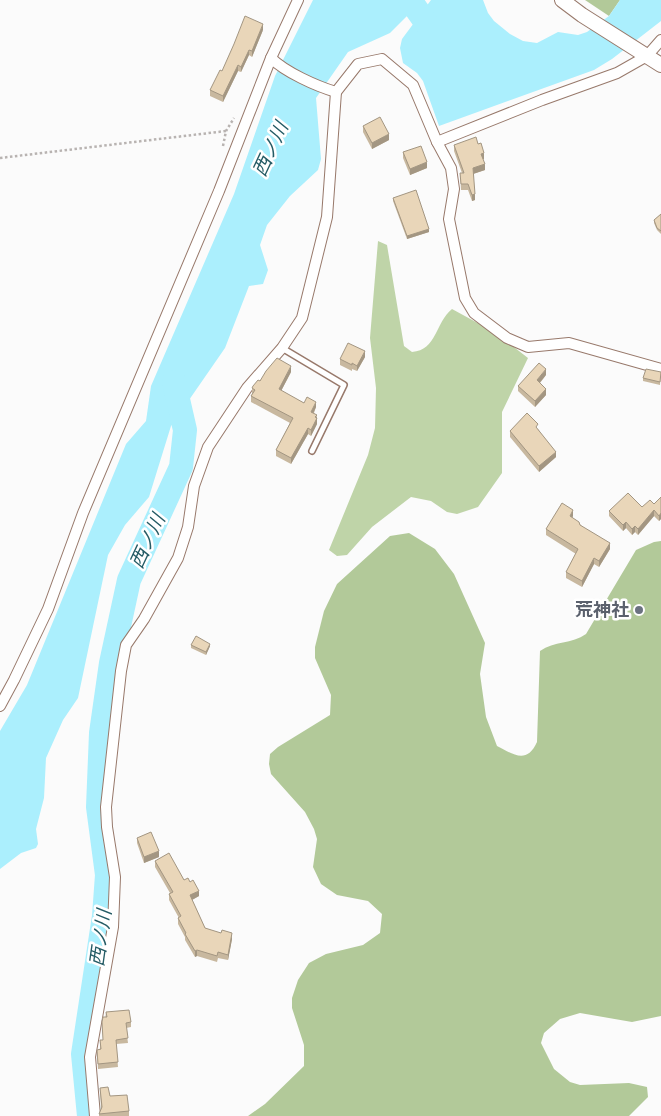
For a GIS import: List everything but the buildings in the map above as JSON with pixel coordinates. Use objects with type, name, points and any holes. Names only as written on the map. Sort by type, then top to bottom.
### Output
[{"type":"main road","points":[[562,0],[582,15],[661,65]]},
{"type":"street","points":[[0,706],[48,609],[83,513],[298,0]]},
{"type":"street","points":[[436,142],[617,73],[661,40]]},
{"type":"street","points":[[96,1116],[90,1057],[114,927],[115,877],[107,827],[106,807],[121,671],[126,645],[144,618],[178,558],[188,527],[194,486],[208,447],[247,388],[282,348],[302,318],[327,217],[336,92],[358,64],[382,59],[413,85],[436,142],[451,168],[454,189],[449,219],[465,298],[474,313],[506,338],[528,347],[569,342],[661,369]]},
{"type":"street","points":[[274,61],[324,88],[336,92]]},
{"type":"lane","points":[[282,348],[344,385],[312,451]]},
{"type":"path","points":[[0,158],[226,131]]},
{"type":"green space","points":[[585,0],[620,0],[609,16]]},
{"type":"green space","points":[[378,241],[387,245],[404,346],[412,352],[426,346],[452,309],[496,333],[528,358],[502,412],[502,473],[478,507],[457,514],[447,512],[431,501],[411,497],[372,527],[347,555],[337,556],[329,550],[368,455],[375,428],[376,388],[370,338]]},
{"type":"green space","points":[[409,533],[435,549],[454,574],[485,643],[480,674],[486,717],[497,746],[520,756],[529,753],[537,742],[540,651],[586,634],[636,550],[661,541],[661,1016],[632,1022],[580,1013],[560,1019],[544,1033],[541,1043],[554,1069],[570,1082],[580,1085],[629,1083],[647,1087],[648,1097],[629,1116],[248,1116],[265,1104],[304,1066],[304,1045],[292,1008],[292,998],[298,980],[309,963],[326,954],[363,945],[380,933],[382,914],[368,901],[337,895],[321,884],[313,867],[317,839],[314,829],[305,812],[271,774],[269,764],[270,754],[278,747],[330,715],[331,695],[315,658],[315,647],[324,611],[337,584],[390,536]]},
{"type":"water","points":[[313,0],[419,0],[409,14],[390,33],[348,52],[316,98],[321,159],[318,170],[290,196],[267,225],[260,245],[268,270],[263,284],[249,286],[225,348],[171,426],[149,497],[125,525],[108,555],[78,698],[63,720],[46,758],[44,798],[36,829],[38,844],[36,848],[21,853],[0,869],[0,731],[27,685],[126,444],[146,421],[151,386],[234,194],[275,76]]},
{"type":"water","points":[[431,0],[483,0],[488,13],[494,21],[510,34],[523,41],[537,43],[558,32],[578,35],[587,32],[609,16],[620,0],[661,0],[661,21],[612,59],[594,70],[439,126],[423,81],[417,73],[403,63],[400,48],[402,39]]},
{"type":"waterway","name":"西ノ川","points":[[410,0],[439,41]]},
{"type":"waterway","name":"西ノ川","points":[[89,1116],[83,1054],[104,916],[107,875],[98,807],[101,733],[111,663],[129,580],[181,467],[185,430],[174,382]]},
{"type":"place","name":"荒神社","points":[[639,610]]}]
